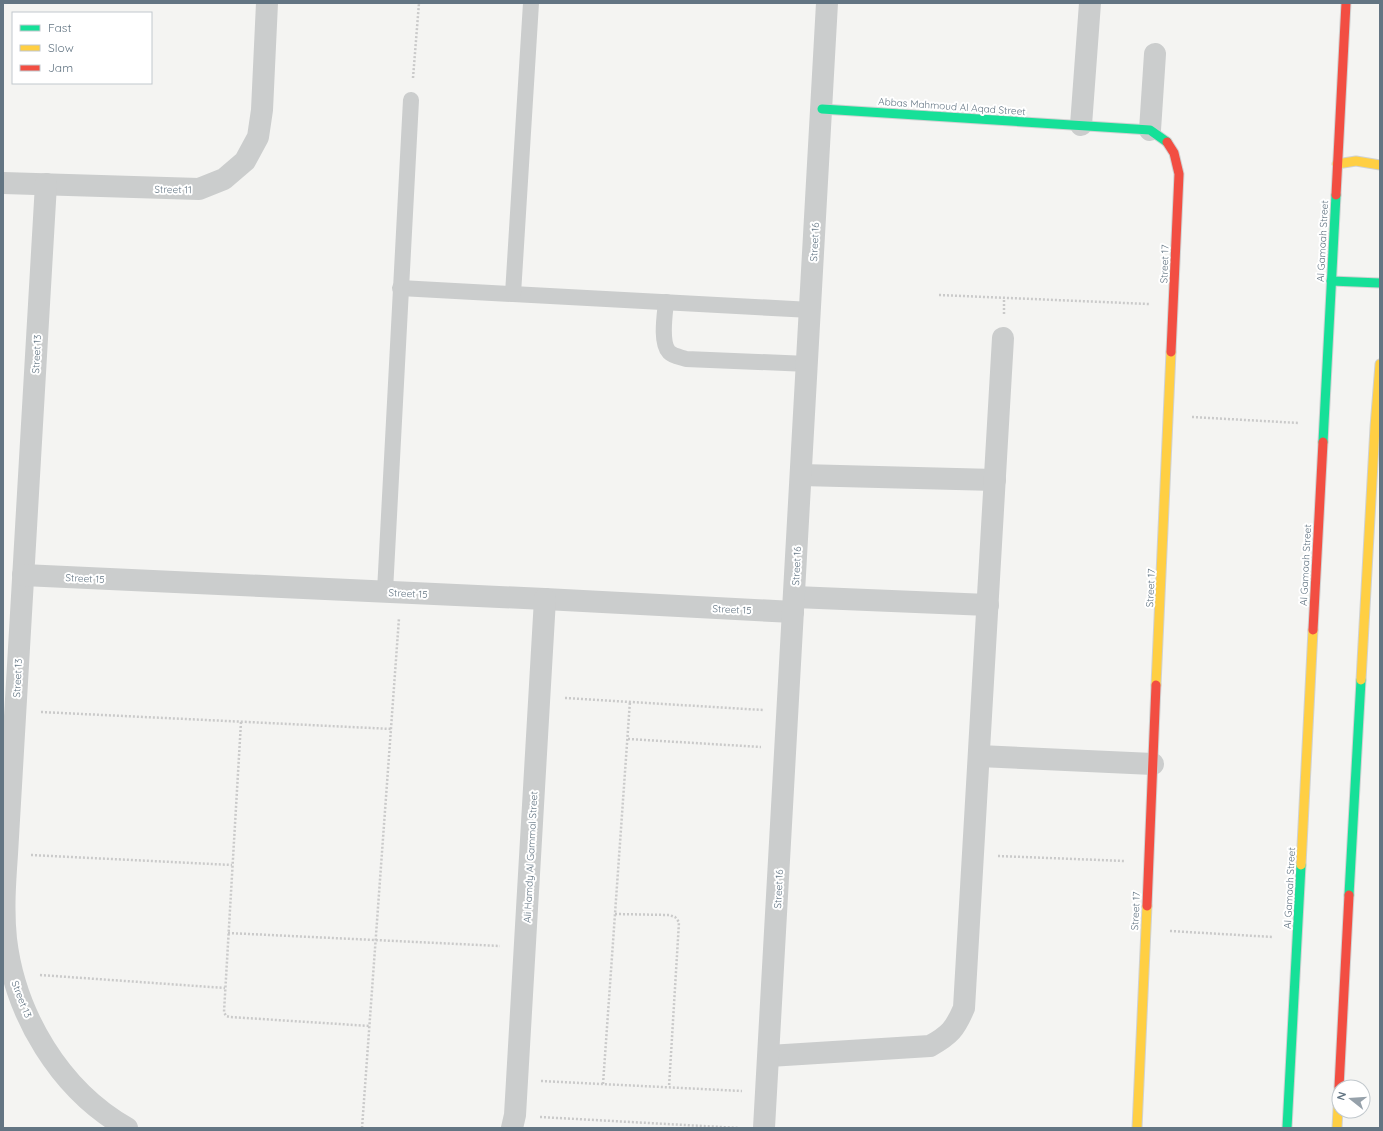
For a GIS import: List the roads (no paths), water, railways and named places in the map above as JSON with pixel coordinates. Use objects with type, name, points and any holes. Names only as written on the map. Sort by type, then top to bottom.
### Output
[{"type":"main road","name":"Al Gamaah Street","points":[[1287,1128],[1346,3]]},
{"type":"main road","name":"Abbas Mahmoud Al Aqad Street","points":[[822,109],[1081,125]]},
{"type":"main road","name":"Street 17","points":[[1081,125],[1150,130],[1163,136],[1172,147],[1178,160],[1179,174],[1137,1128]]},
{"type":"main road","points":[[1337,164],[1356,161],[1380,165]]},
{"type":"main road","points":[[1331,281],[1380,283]]},
{"type":"main road","points":[[1339,1079],[1378,424],[1380,364]]},
{"type":"street","name":"Street 11","points":[[3,183],[198,189],[224,180],[245,161],[258,137],[262,110],[267,3]]},
{"type":"street","name":"Street 16","points":[[764,1128],[808,364],[827,3]]},
{"type":"street","points":[[1081,125],[1090,3]]},
{"type":"street","points":[[1150,130],[1155,54]]},
{"type":"street","name":"Street 13","points":[[46,184],[4,905],[6,940],[12,973],[24,1008],[40,1041],[61,1072],[87,1099],[116,1122],[127,1128]]},
{"type":"street","points":[[769,1056],[930,1046],[945,1038],[957,1025],[964,1008],[1003,338]]},
{"type":"street","points":[[801,475],[995,480]]},
{"type":"street","name":"Street 15","points":[[23,575],[545,599],[794,605],[988,605]]},
{"type":"street","name":"Ali Hamdy Al Gammal Street","points":[[513,1122],[517,1079],[545,599]]},
{"type":"street","points":[[979,756],[1153,764]]},
{"type":"lane","points":[[513,294],[532,3]]},
{"type":"lane","points":[[392,592],[400,288],[411,100]]},
{"type":"lane","points":[[400,288],[811,310]]},
{"type":"lane","points":[[666,302],[664,342],[668,352],[676,356],[686,359],[808,364]]}]
